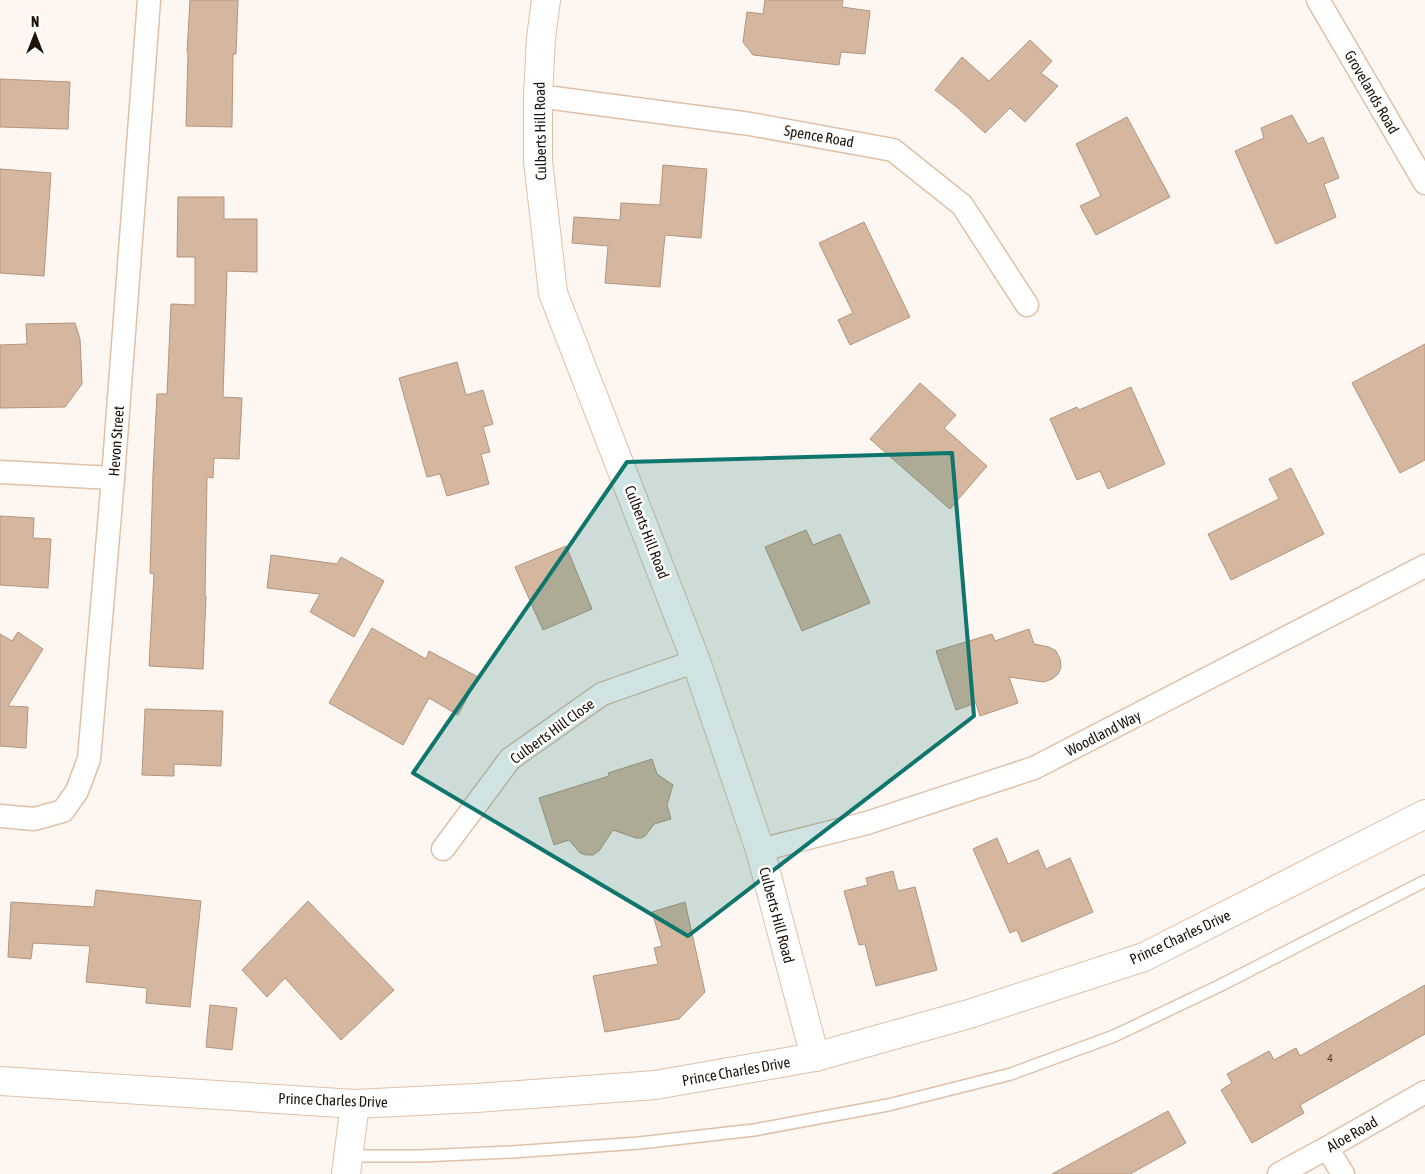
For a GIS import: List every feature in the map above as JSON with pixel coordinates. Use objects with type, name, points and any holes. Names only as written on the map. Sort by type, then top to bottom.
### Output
[{"type":"main road","name":"Culberts Hill Road","points":[[546,0],[541,38],[538,96],[538,161],[553,292],[696,660],[760,850],[815,1057]]},
{"type":"main road","name":"Prince Charles Drive","points":[[0,1081],[355,1104],[476,1098],[655,1085],[815,1057],[970,1014],[1144,957],[1425,814]]},
{"type":"main road","points":[[347,1165],[355,1104]]},
{"type":"street","name":"Hevon Street","points":[[0,816],[34,819],[63,811],[77,791],[89,759],[113,478],[149,0]]},
{"type":"street","name":"Grovelands Road","points":[[1318,0],[1425,184]]},
{"type":"street","name":"Spence Road","points":[[538,96],[750,124],[893,150],[962,204],[1027,305]]},
{"type":"street","points":[[0,472],[113,478]]},
{"type":"street","name":"Woodland Way","points":[[760,850],[867,823],[1034,768],[1425,566]]},
{"type":"street","name":"Culberts Hill Close","points":[[443,849],[510,759],[602,694],[696,660]]},
{"type":"street","name":"Aloe Road","points":[[1278,1174],[1328,1148],[1425,1092]]},
{"type":"street","points":[[1328,1148],[1343,1174]]},
{"type":"lane","points":[[347,1165],[421,1156],[639,1142],[754,1130],[888,1104],[1011,1074],[1114,1036],[1219,986],[1425,881]]},
{"type":"highlighted area","points":[[952,453],[974,716],[688,936],[413,773],[627,462]]},
{"type":"building","points":[[190,0],[238,0],[236,54],[233,54],[232,127],[186,126]]},
{"type":"building","points":[[765,0],[843,0],[842,7],[870,11],[865,54],[841,52],[839,65],[753,55],[743,42],[747,12],[763,14]]},
{"type":"building","points":[[1030,40],[1052,61],[1041,73],[1058,86],[1025,122],[1010,108],[985,133],[935,90],[962,57],[989,81]]},
{"type":"building","points":[[0,79],[70,82],[68,129],[0,127]]},
{"type":"building","points":[[1292,115],[1308,144],[1323,137],[1339,178],[1324,184],[1336,217],[1276,244],[1235,151],[1264,138],[1261,128]]},
{"type":"building","points":[[1127,117],[1170,197],[1096,235],[1080,206],[1101,196],[1076,144]]},
{"type":"building","points":[[663,165],[707,169],[701,238],[665,235],[660,287],[605,283],[608,246],[572,243],[574,217],[620,220],[621,203],[660,205]]},
{"type":"building","points":[[0,169],[51,173],[44,276],[0,273]]},
{"type":"building","points":[[178,197],[224,197],[224,219],[257,219],[257,272],[227,271],[223,397],[242,398],[239,459],[214,458],[213,478],[207,477],[203,669],[149,666],[154,574],[150,573],[157,394],[167,394],[171,304],[195,305],[195,257],[177,257]]},
{"type":"building","points":[[864,222],[910,317],[850,345],[838,320],[853,313],[819,243]]},
{"type":"building","points":[[75,323],[80,339],[82,384],[65,407],[0,408],[0,345],[27,344],[26,324]]},
{"type":"building","points":[[1425,344],[1425,460],[1400,473],[1352,383]]},
{"type":"building","points":[[457,362],[466,395],[483,390],[493,424],[483,427],[490,452],[481,454],[489,484],[447,496],[440,474],[427,477],[399,378]]},
{"type":"building","points":[[920,383],[956,415],[944,428],[987,466],[950,509],[870,439]]},
{"type":"building","points":[[1131,387],[1165,464],[1108,489],[1100,471],[1077,480],[1050,419],[1077,407],[1079,410]]},
{"type":"building","points":[[1291,468],[1324,534],[1231,580],[1208,534],[1279,499],[1269,479]]},
{"type":"building","points":[[0,516],[34,518],[33,538],[51,539],[48,588],[0,585]]},
{"type":"building","points":[[806,530],[813,545],[840,534],[870,603],[802,631],[765,547]]},
{"type":"building","points":[[566,546],[592,609],[543,630],[515,567]]},
{"type":"building","points":[[271,555],[337,564],[341,557],[384,581],[354,637],[310,612],[320,594],[267,588]]},
{"type":"building","points":[[372,628],[426,659],[429,651],[478,677],[458,715],[429,698],[403,745],[329,703]]},
{"type":"building","points":[[1029,629],[1034,644],[1049,647],[1056,651],[1061,667],[1058,674],[1044,682],[1009,677],[1018,703],[980,716],[976,703],[956,710],[936,651],[992,634],[995,641]]},
{"type":"building","points":[[18,632],[43,649],[8,706],[28,707],[26,748],[0,746],[0,634],[12,641]]},
{"type":"building","points":[[145,709],[223,711],[221,766],[174,764],[174,776],[142,775]]},
{"type":"building","points":[[652,759],[657,774],[673,785],[667,805],[671,819],[654,824],[642,838],[636,838],[613,830],[599,851],[593,855],[580,853],[569,840],[554,845],[539,798],[609,776],[608,773]]},
{"type":"building","points":[[997,838],[1008,864],[1038,850],[1046,869],[1070,858],[1093,912],[1022,942],[1017,930],[1010,933],[973,849]]},
{"type":"building","points":[[893,871],[898,891],[915,887],[937,970],[876,986],[865,944],[859,945],[844,891],[868,885],[866,878]]},
{"type":"building","points":[[96,890],[201,901],[190,1007],[146,1003],[147,988],[86,982],[90,946],[33,943],[31,959],[8,957],[11,902],[94,907]]},
{"type":"building","points":[[308,901],[394,990],[341,1040],[285,978],[267,997],[242,970]]},
{"type":"building","points":[[685,902],[705,992],[679,1019],[605,1032],[593,976],[658,964],[654,948],[662,946],[652,912]]},
{"type":"building","points":[[1425,985],[1425,1034],[1300,1105],[1304,1113],[1252,1143],[1221,1090],[1232,1083],[1227,1074],[1269,1051],[1274,1060],[1296,1048],[1300,1056]]},
{"type":"building","points":[[210,1005],[237,1008],[232,1050],[206,1047]]},
{"type":"building","points":[[1168,1111],[1186,1143],[1130,1174],[1052,1174]]}]
